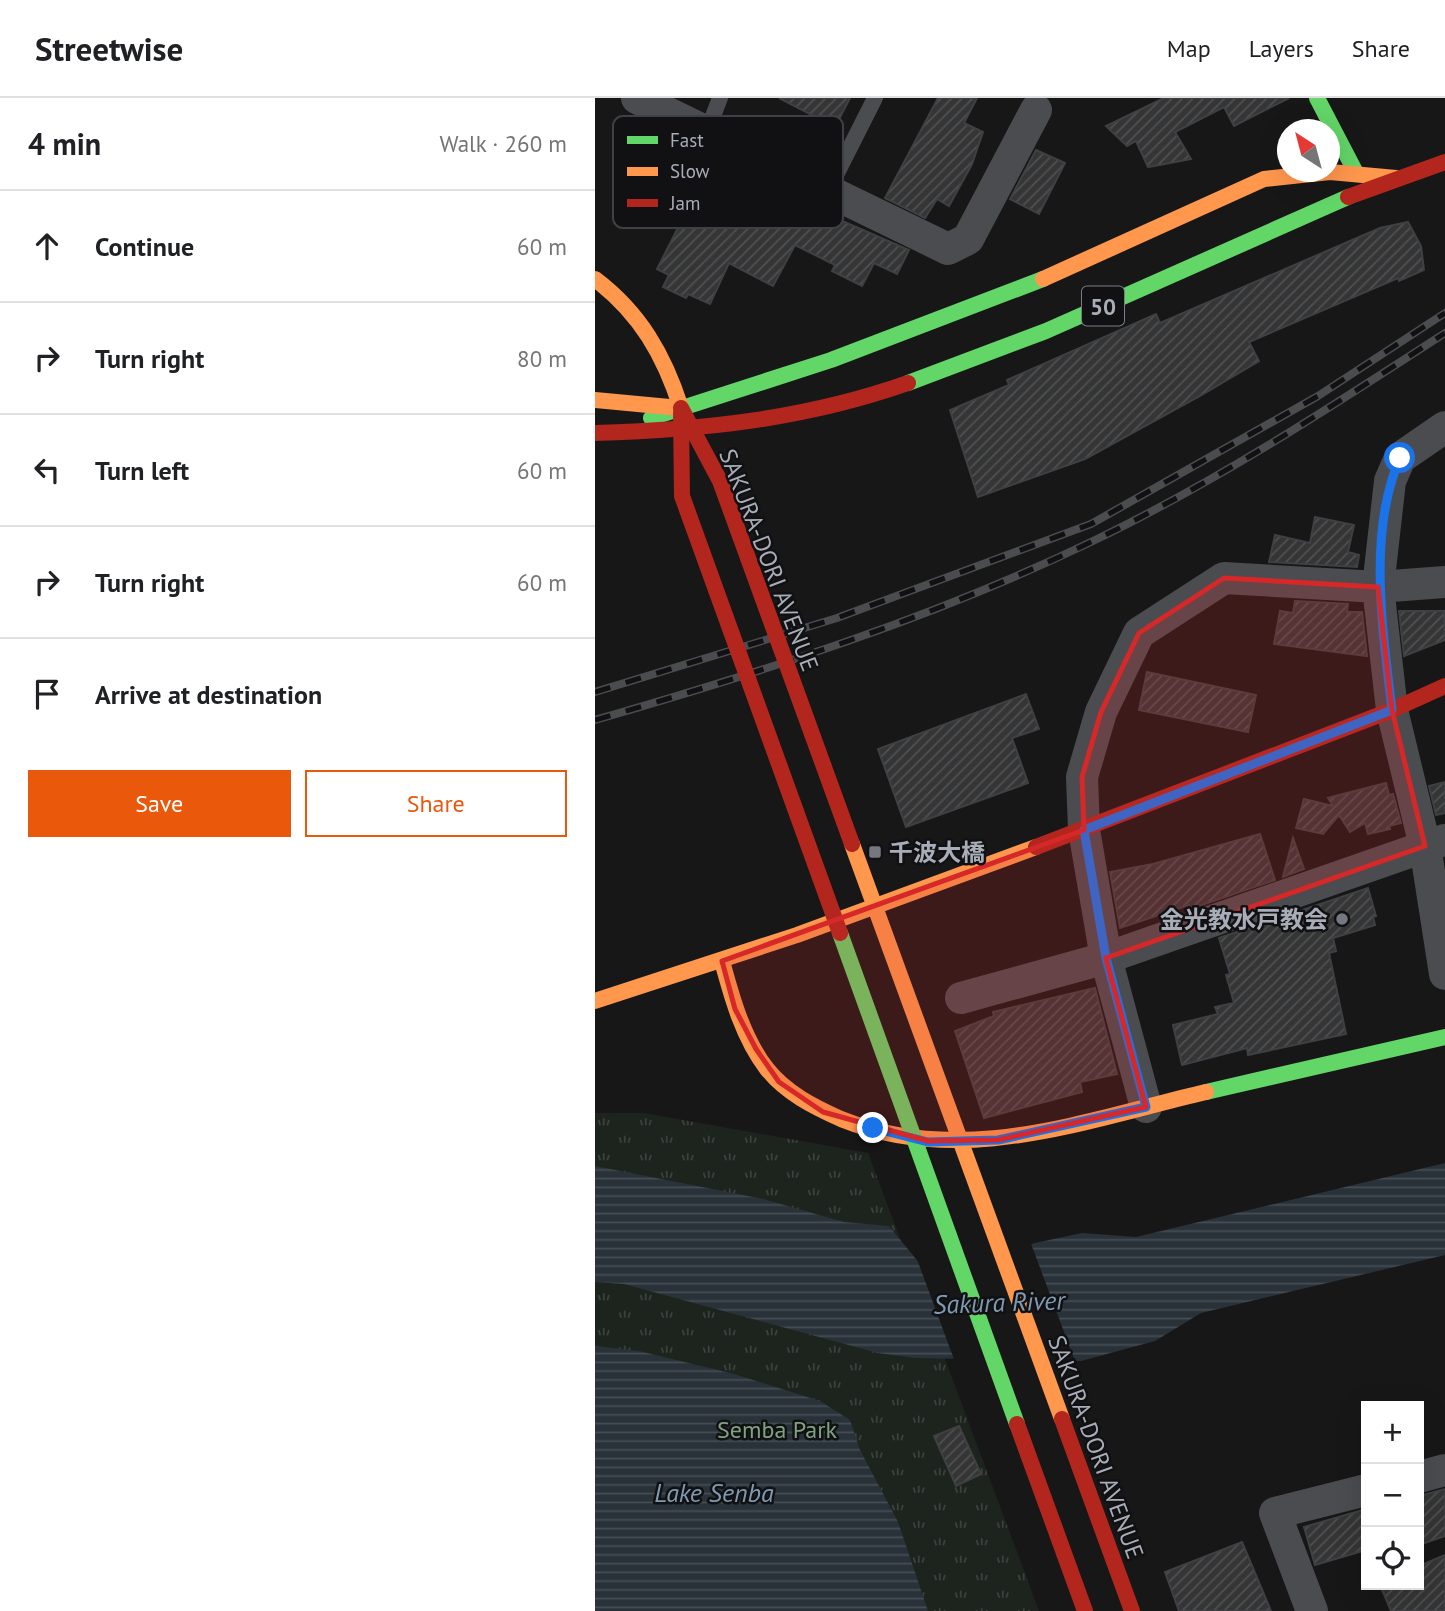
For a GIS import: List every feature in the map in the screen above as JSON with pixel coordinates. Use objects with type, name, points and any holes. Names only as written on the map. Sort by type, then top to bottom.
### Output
[{"type":"street","points":[[637,98],[674,116]]},
{"type":"street","points":[[1317,98],[1355,171]]},
{"type":"street","points":[[843,198],[948,249],[968,239],[1036,110]]},
{"type":"street","name":"50","points":[[595,433],[708,429],[765,420],[802,413],[939,373],[1397,178],[1445,162]]},
{"type":"street","points":[[595,433],[831,360],[1008,295],[1264,179],[1282,175],[1355,171],[1397,178]]},
{"type":"street","points":[[595,279],[620,299],[643,324],[662,354],[681,408]]},
{"type":"street","points":[[595,400],[681,408]]},
{"type":"street","name":"SAKURA-DORI AVENUE","points":[[681,408],[682,496],[685,505],[1085,1611]]},
{"type":"street","name":"SAKURA-DORI AVENUE","points":[[681,408],[720,481],[1132,1611]]},
{"type":"street","points":[[1445,426],[1400,458],[1390,481],[1378,587],[1392,710],[1435,843],[1445,974]]},
{"type":"street","points":[[1146,1107],[1106,958],[1084,830],[1082,777],[1101,712],[1139,633],[1224,578],[1378,587],[1445,582]]},
{"type":"street","points":[[595,1001],[722,961],[1084,830],[1392,710],[1445,686]]},
{"type":"street","points":[[961,998],[1106,958],[1435,843]]},
{"type":"street","points":[[722,961],[735,1009],[756,1049],[779,1082],[823,1112],[928,1142],[998,1140],[1445,1037]]},
{"type":"street","points":[[1424,1476],[1445,1470]]},
{"type":"street","points":[[1312,1611],[1275,1513],[1361,1491]]},
{"type":"lane","points":[[713,116],[720,98]]},
{"type":"lane","points":[[843,161],[875,98]]},
{"type":"highlighted area","points":[[1224,578],[1378,587],[1392,710],[1425,846],[1106,958],[1146,1107],[998,1140],[928,1141],[823,1112],[779,1082],[756,1049],[735,1009],[722,961],[1084,830],[1082,777],[1101,712],[1139,633]]},
{"type":"green space","name":"Semba Park","points":[[595,1113],[644,1113],[868,1153],[1039,1611],[595,1611]]},
{"type":"water","name":"Sakura River","points":[[1445,1163],[1445,1255],[1201,1313],[1155,1341],[1081,1361],[915,1358],[878,1353],[624,1284],[595,1282],[595,1166],[763,1199],[844,1222],[889,1226],[929,1275],[1035,1243],[1082,1233],[1136,1237]]},
{"type":"water","name":"Lake Senba","points":[[595,1346],[639,1351],[734,1374],[820,1401],[850,1420],[860,1450],[898,1522],[928,1611],[595,1611]]},
{"type":"pier","points":[[1030,1241],[1076,1364],[955,1362],[914,1251],[930,1271]]},
{"type":"building","points":[[779,98],[850,98],[841,116],[814,116]]},
{"type":"building","points":[[938,98],[977,98],[964,123],[983,132],[972,164],[949,206],[937,199],[925,218],[885,198]]},
{"type":"building","points":[[1164,98],[1289,98],[1234,126],[1224,107],[1175,132],[1191,159],[1148,167],[1136,141],[1127,146],[1106,126]]},
{"type":"building","points":[[1036,150],[1065,163],[1039,214],[1010,199]]},
{"type":"building","points":[[843,221],[909,250],[897,274],[874,263],[862,286],[832,271],[835,265],[795,245],[773,286],[729,263],[710,304],[688,294],[686,298],[663,287],[669,275],[657,269],[678,228],[843,228]]},
{"type":"building","points":[[1408,222],[1421,246],[1424,270],[1399,281],[1398,278],[1249,342],[1259,361],[1200,396],[1085,459],[978,497],[950,410],[1009,385],[1007,380],[1156,314],[1160,323],[1380,228]]},
{"type":"building","points":[[1315,517],[1354,525],[1348,552],[1359,555],[1357,567],[1269,562],[1275,535],[1310,543]]},
{"type":"building","points":[[1295,601],[1348,604],[1347,612],[1362,612],[1367,656],[1274,644],[1280,611],[1293,613]]},
{"type":"building","points":[[1399,611],[1444,611],[1445,640],[1404,656]]},
{"type":"building","points":[[1147,672],[1256,695],[1248,732],[1139,710]]},
{"type":"building","points":[[1026,694],[1039,729],[1012,738],[1028,783],[906,827],[878,749]]},
{"type":"building","points":[[1445,782],[1445,813],[1436,815],[1429,786]]},
{"type":"building","points":[[1386,783],[1389,795],[1393,794],[1401,823],[1389,826],[1390,829],[1368,834],[1365,823],[1350,832],[1339,815],[1323,834],[1296,828],[1304,799],[1333,806],[1328,798]]},
{"type":"building","points":[[1260,834],[1275,880],[1190,909],[1189,905],[1120,928],[1110,872],[1153,864]]},
{"type":"building","points":[[1293,838],[1304,869],[1283,877]]},
{"type":"building","points":[[1368,888],[1376,916],[1373,917],[1375,925],[1333,938],[1336,951],[1329,953],[1346,1034],[1248,1055],[1247,1048],[1182,1065],[1173,1025],[1218,1014],[1215,1007],[1234,1003],[1226,975],[1230,974],[1219,938]]},
{"type":"building","points":[[1095,988],[1117,1074],[1080,1082],[1082,1092],[984,1118],[955,1031],[994,1016],[993,1012]]},
{"type":"building","points":[[959,1426],[981,1474],[956,1486],[934,1436]]},
{"type":"building","points":[[1445,1489],[1445,1536],[1424,1543],[1424,1527],[1424,1495]]},
{"type":"building","points":[[1361,1510],[1361,1551],[1315,1565],[1304,1527]]},
{"type":"building","points":[[1242,1542],[1271,1611],[1179,1611],[1165,1572]]},
{"type":"building","points":[[1445,1555],[1445,1611],[1391,1611],[1382,1590],[1424,1590],[1424,1564]]},
{"type":"railway","points":[[595,692],[837,618],[1091,524],[1318,396],[1445,313]]},
{"type":"railway","points":[[595,720],[848,641],[972,595],[1033,569],[1139,518],[1228,469],[1445,333]]},
{"type":"traffic: fast","points":[[1317,98],[1355,171]]},
{"type":"traffic: fast","points":[[908,383],[1046,331],[1348,197]]},
{"type":"traffic: fast","points":[[651,418],[831,360],[1043,279]]},
{"type":"traffic: fast","points":[[840,933],[1017,1424]]},
{"type":"traffic: fast","points":[[1206,1092],[1445,1037]]},
{"type":"traffic: slow","points":[[1043,279],[1264,179],[1330,172],[1396,178]]},
{"type":"traffic: slow","points":[[595,279],[625,306],[649,336],[667,370],[681,408]]},
{"type":"traffic: slow","points":[[595,400],[680,408]]},
{"type":"traffic: slow","points":[[852,844],[1062,1419]]},
{"type":"traffic: slow","points":[[595,1001],[797,935],[1036,847]]},
{"type":"traffic: slow","points":[[722,961],[745,1031],[759,1057],[775,1078],[821,1110],[887,1133],[933,1139],[978,1139],[1024,1134],[1070,1126],[1206,1092]]},
{"type":"traffic: jam","points":[[1348,197],[1445,162]]},
{"type":"traffic: jam","points":[[595,433],[675,429],[792,414],[831,406],[908,383]]},
{"type":"traffic: jam","points":[[681,408],[720,481],[852,844]]},
{"type":"traffic: jam","points":[[681,413],[682,496],[840,933]]},
{"type":"traffic: jam","points":[[1036,847],[1392,710],[1445,686]]},
{"type":"traffic: jam","points":[[1062,1419],[1132,1611]]},
{"type":"traffic: jam","points":[[1017,1424],[1085,1611]]},
{"type":"place","name":"千波大橋","points":[[875,852]]},
{"type":"place","name":"金光教水戸教会","points":[[1342,919]]},
{"type":"route","points":[[873,1128],[928,1142],[998,1140],[1146,1107],[1106,958],[1084,830],[1392,710],[1378,587],[1390,481],[1400,458]]}]
